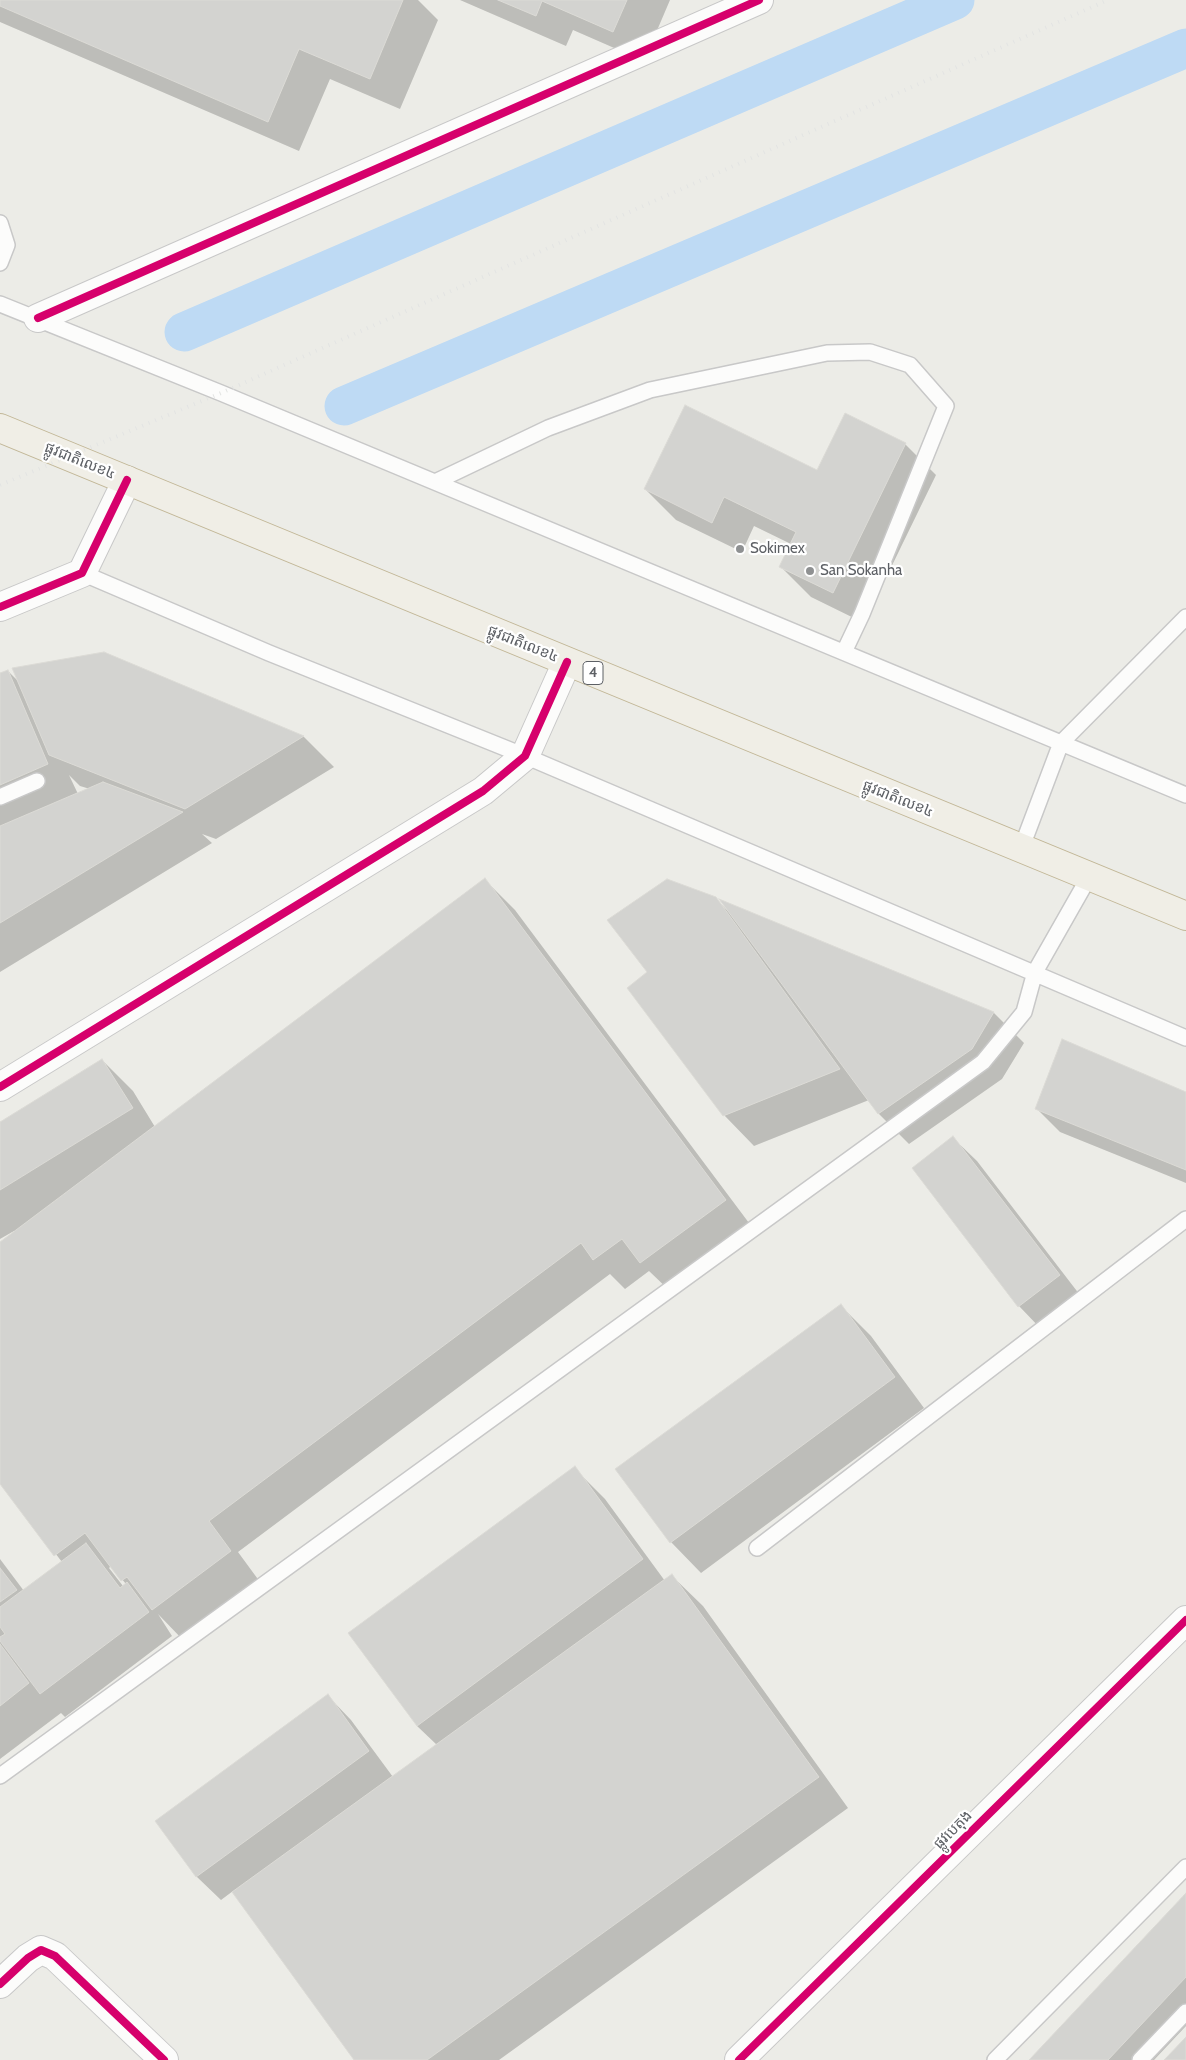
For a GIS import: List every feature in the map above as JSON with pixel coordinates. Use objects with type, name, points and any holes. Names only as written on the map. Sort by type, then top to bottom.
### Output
[{"type":"highway","name":"ផ្លូវជាតិលេខ៤","points":[[0,428],[1186,916]]},
{"type":"street","points":[[38,318],[759,0]]},
{"type":"street","points":[[0,607],[82,573],[127,480]]},
{"type":"street","points":[[0,1087],[483,790],[525,756],[567,662]]},
{"type":"street","name":"ផ្លូវបេតុង","points":[[739,2060],[1186,1620]]},
{"type":"street","points":[[0,1984],[28,1958],[41,1950],[55,1956],[164,2060]]},
{"type":"lane","points":[[0,223],[7,245],[0,264]]},
{"type":"lane","points":[[0,304],[435,482],[1186,795]]},
{"type":"lane","points":[[435,482],[548,428],[650,390],[827,353],[870,352],[910,366],[946,406],[866,605],[844,652]]},
{"type":"lane","points":[[82,573],[269,653],[525,756],[1186,1038]]},
{"type":"lane","points":[[1021,849],[1061,743],[1186,618]]},
{"type":"lane","points":[[0,796],[37,781]]},
{"type":"lane","points":[[0,1776],[982,1062],[1024,1012],[1035,972],[1090,877]]},
{"type":"lane","points":[[757,1548],[1186,1219]]},
{"type":"lane","points":[[995,2060],[1186,1867]]},
{"type":"lane","points":[[1140,2060],[1186,2012]]},
{"type":"building","points":[[0,0],[403,0],[370,79],[299,49],[268,122],[0,6]]},
{"type":"building","points":[[498,0],[627,0],[613,32],[542,1],[536,16]]},
{"type":"building","points":[[685,405],[817,470],[845,413],[906,443],[833,593],[779,567],[796,532],[724,497],[712,523],[644,489]]},
{"type":"building","points":[[104,652],[304,736],[185,809],[49,755],[12,668]]},
{"type":"building","points":[[8,670],[48,764],[0,785],[0,673]]},
{"type":"building","points":[[103,782],[183,812],[0,923],[0,826]]},
{"type":"building","points":[[485,878],[726,1200],[640,1263],[622,1239],[593,1260],[581,1243],[209,1521],[231,1551],[152,1610],[127,1577],[121,1581],[85,1533],[54,1556],[0,1484],[0,1242]]},
{"type":"building","points":[[667,879],[716,897],[840,1069],[723,1116],[627,988],[647,972],[607,920]]},
{"type":"building","points":[[719,899],[994,1012],[972,1049],[878,1114]]},
{"type":"building","points":[[1062,1039],[1186,1092],[1186,1170],[1035,1109]]},
{"type":"building","points":[[102,1059],[133,1108],[0,1190],[0,1122]]},
{"type":"building","points":[[953,1136],[1060,1275],[1018,1307],[912,1168]]},
{"type":"building","points":[[841,1304],[895,1377],[670,1543],[615,1469]]},
{"type":"building","points":[[575,1466],[643,1559],[417,1726],[348,1633]]},
{"type":"building","points":[[86,1543],[120,1588],[127,1582],[149,1612],[40,1694],[0,1641],[0,1637],[5,1634],[0,1627],[0,1607]]},
{"type":"building","points":[[0,1568],[17,1590],[0,1602]]},
{"type":"building","points":[[672,1574],[819,1777],[427,2060],[354,2060],[232,1892]]},
{"type":"building","points":[[0,1644],[29,1683],[0,1706]]},
{"type":"building","points":[[328,1694],[369,1751],[196,1877],[155,1821]]},
{"type":"building","points":[[1186,1893],[1186,1977],[1108,2060],[1029,2060]]},
{"type":"building","points":[[1186,2037],[1186,2060],[1164,2060]]},
{"type":"waterway","points":[[184,332],[955,0]]},
{"type":"waterway","points":[[344,406],[1186,48]]},
{"type":"railway","points":[[0,485],[221,393],[1108,0]]},
{"type":"cycle path","points":[[38,318],[759,0]]},
{"type":"cycle path","points":[[0,607],[82,573],[127,480]]},
{"type":"cycle path","points":[[0,1087],[483,791],[525,756],[567,662]]},
{"type":"cycle path","points":[[739,2060],[1186,1620]]},
{"type":"cycle path","points":[[0,1984],[28,1958],[41,1950],[55,1956],[164,2060]]},
{"type":"place","name":"Sokimex","points":[[740,549]]},
{"type":"place","name":"San Sokanha","points":[[810,571]]}]
